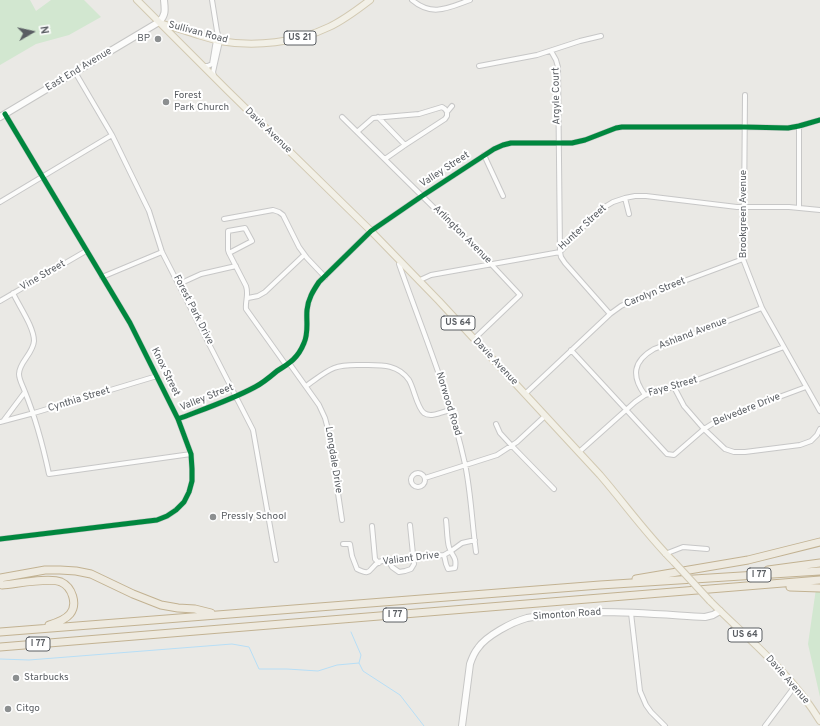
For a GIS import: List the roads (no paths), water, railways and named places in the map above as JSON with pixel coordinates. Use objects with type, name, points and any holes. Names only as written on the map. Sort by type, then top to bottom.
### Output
[{"type":"highway","points":[[600,585],[748,560],[820,542]]},
{"type":"highway","points":[[700,578],[819,563]]},
{"type":"highway","points":[[0,578],[44,570],[76,571],[91,574],[133,594],[161,605],[195,609],[220,615]]},
{"type":"highway","name":"I 77","points":[[0,631],[600,585],[819,571]]},
{"type":"highway","points":[[0,584],[2,586],[53,580],[62,583],[69,588],[73,596],[73,605],[70,614],[56,624],[0,631]]},
{"type":"highway","name":"I 77","points":[[0,647],[749,586],[818,584]]},
{"type":"highway","points":[[0,651],[76,641]]},
{"type":"main road","name":"Davie Avenue","points":[[137,0],[214,78],[371,231],[474,339],[614,491],[665,554],[720,612],[781,670],[805,698],[820,721]]},
{"type":"main road","name":"Sullivan Road","points":[[159,22],[218,40],[237,43],[263,43],[297,38],[314,33],[335,24],[370,0]]},
{"type":"street","points":[[159,22],[163,18],[165,12],[164,0]]},
{"type":"street","points":[[212,0],[218,40],[213,72],[214,78]]},
{"type":"street","points":[[412,0],[425,8],[435,10],[445,9],[470,0]]},
{"type":"street","name":"East End Avenue","points":[[2,116],[159,22]]},
{"type":"street","points":[[206,37],[214,34],[216,26]]},
{"type":"street","points":[[479,66],[537,55],[601,36]]},
{"type":"street","points":[[202,65],[207,66],[212,64],[218,40]]},
{"type":"street","name":"Argyle Court","points":[[551,51],[558,67],[560,252]]},
{"type":"street","name":"Forest Park Drive","points":[[75,72],[112,136],[149,211],[162,252],[237,396],[253,430],[276,560]]},
{"type":"street","name":"Brookgreen Avenue","points":[[744,95],[743,259],[762,308],[820,410]]},
{"type":"street","points":[[385,159],[444,119],[452,106]]},
{"type":"street","points":[[357,132],[373,118],[419,114],[442,107],[446,109],[447,112]]},
{"type":"street","name":"Knox Street","points":[[0,539],[157,520],[176,510],[184,502],[192,482],[191,454],[178,420],[130,323],[42,177],[2,116]]},
{"type":"street","name":"Arlington Avenue","points":[[342,117],[492,264],[520,295],[474,339]]},
{"type":"street","points":[[378,117],[405,144]]},
{"type":"street","name":"Valley Street","points":[[178,420],[255,387],[295,359],[301,351],[305,341],[309,300],[313,291],[325,277],[371,231],[494,149],[503,145],[512,144],[572,143],[622,127],[788,128],[820,120]]},
{"type":"street","points":[[800,126],[800,208]]},
{"type":"street","points":[[0,202],[112,136]]},
{"type":"street","points":[[484,155],[503,196]]},
{"type":"street","name":"Hunter Street","points":[[419,281],[431,276],[560,252],[594,215],[603,208],[613,202],[635,196],[737,207],[800,208],[820,210]]},
{"type":"street","points":[[625,198],[629,214]]},
{"type":"street","points":[[224,219],[273,210],[279,212],[283,215],[304,255],[325,277]]},
{"type":"street","name":"Longdale Drive","points":[[230,253],[252,242],[246,228],[228,231],[228,250],[248,292],[246,310],[306,386],[319,405],[325,418],[329,432],[342,520]]},
{"type":"street","name":"Vine Street","points":[[0,301],[86,251]]},
{"type":"street","points":[[102,277],[162,252]]},
{"type":"street","points":[[560,252],[565,263],[610,314]]},
{"type":"street","points":[[248,298],[258,296],[265,292],[304,255]]},
{"type":"street","name":"Carolyn Street","points":[[525,394],[610,314],[621,306],[633,300],[743,259]]},
{"type":"street","name":"Norwood Road","points":[[401,262],[399,264],[439,373],[465,465],[476,552]]},
{"type":"street","points":[[179,284],[201,274],[236,266]]},
{"type":"street","points":[[13,293],[34,332],[34,342],[31,352],[22,365],[19,375],[34,414],[43,444],[49,474],[191,454]]},
{"type":"street","name":"Ashland Avenue","points":[[645,395],[639,387],[636,378],[640,360],[646,354],[654,349],[762,308]]},
{"type":"street","name":"Faye Street","points":[[579,452],[635,402],[645,395],[701,379],[784,347]]},
{"type":"street","points":[[571,350],[626,410]]},
{"type":"street","points":[[306,386],[328,370],[342,366],[352,364],[383,365],[398,370],[405,375],[413,386],[420,409],[423,412],[433,415],[450,410]]},
{"type":"street","name":"Cynthia Street","points":[[2,421],[34,414],[157,376]]},
{"type":"street","points":[[674,387],[684,406],[704,429],[725,449],[734,452],[800,445],[810,441],[817,435],[820,429]]},
{"type":"street","name":"Belvedere Drive","points":[[626,410],[667,454],[674,455],[704,429],[720,419],[806,387]]},
{"type":"street","points":[[2,421],[25,392]]},
{"type":"street","points":[[425,478],[497,455],[512,446],[545,416]]},
{"type":"street","points":[[496,424],[500,433],[554,489]]},
{"type":"street","points":[[444,555],[448,569],[455,568],[455,558],[449,547],[446,520]]},
{"type":"street","points":[[388,560],[392,567],[399,572],[405,572],[411,569],[414,564],[414,558],[410,525]]},
{"type":"street","points":[[372,526],[376,559],[379,563]]},
{"type":"street","name":"Valiant Drive","points":[[343,544],[350,544],[352,556],[357,569],[367,573],[379,563],[388,560],[444,555],[462,543],[475,540]]},
{"type":"street","points":[[665,554],[683,547],[707,549]]},
{"type":"street","name":"Simonton Road","points":[[462,726],[470,664],[473,655],[478,646],[498,631],[515,622],[526,618],[598,612],[705,617],[720,612]]},
{"type":"street","points":[[631,613],[640,691],[646,705],[665,726]]},
{"type":"street","points":[[765,726],[795,686]]},
{"type":"waterway","points":[[351,632],[361,655],[359,663]]},
{"type":"waterway","points":[[0,659],[29,660],[232,644],[249,647],[259,669],[318,671],[337,665],[359,663],[363,671],[400,695],[424,726]]},
{"type":"place","name":"BP","points":[[158,39]]},
{"type":"place","name":"Forest Park Church","points":[[166,102]]},
{"type":"place","name":"Pressly School","points":[[213,517]]},
{"type":"place","name":"Starbucks","points":[[16,678]]},
{"type":"place","name":"Citgo","points":[[8,709]]}]
